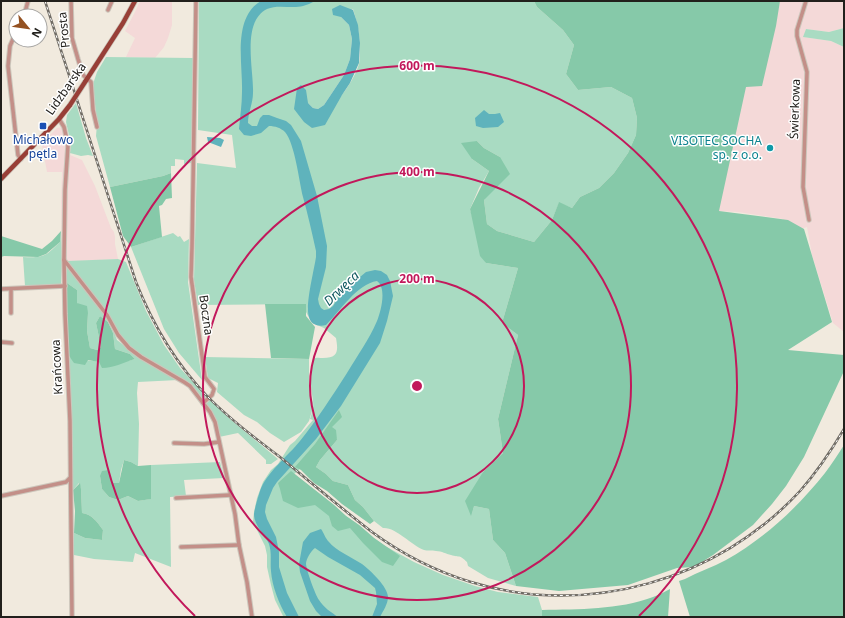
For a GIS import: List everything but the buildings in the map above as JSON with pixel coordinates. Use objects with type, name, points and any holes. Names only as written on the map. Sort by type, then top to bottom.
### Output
[{"type":"main road","name":"Lidzbarska","points":[[1,179],[59,119],[70,105],[125,20],[135,1]]},
{"type":"street","name":"Prosta","points":[[71,1],[72,38],[83,76],[86,80],[91,82],[93,110],[97,127]]},
{"type":"street","points":[[108,10],[112,1]]},
{"type":"street","name":"Boczna","points":[[196,1],[191,274],[205,377],[214,389],[212,395],[203,403]]},
{"type":"street","name":"Świerkowa","points":[[806,1],[797,30],[797,36],[807,72],[803,188],[809,220]]},
{"type":"street","points":[[10,48],[8,66],[18,155],[21,159]]},
{"type":"street","name":"Krańcowa","points":[[59,119],[64,127],[68,145],[65,190],[64,260],[70,421],[72,617]]},
{"type":"street","points":[[64,260],[107,315],[118,335],[129,348],[141,357],[190,386],[210,412],[215,422],[235,514],[252,617]]},
{"type":"street","points":[[1,289],[65,286]]},
{"type":"street","points":[[11,289],[11,313]]},
{"type":"street","points":[[1,342],[12,343]]},
{"type":"street","points":[[174,443],[204,444],[219,442]]},
{"type":"street","points":[[1,496],[66,482],[70,478]]},
{"type":"street","points":[[176,498],[231,495]]},
{"type":"street","points":[[181,547],[239,545]]},
{"type":"shaded area","points":[[140,1],[172,1],[172,25],[164,47],[155,58],[126,57],[135,38],[125,31]]},
{"type":"shaded area","points":[[777,1],[844,1],[844,28],[829,32],[806,29],[804,37],[831,41],[844,47],[844,332],[833,323],[812,255],[807,227],[798,230],[783,284],[783,219],[738,212],[718,211],[744,90]]},
{"type":"shaded area","points":[[62,127],[66,144],[66,154],[82,160],[95,186],[111,228],[114,232],[118,259],[62,262],[62,172],[47,172],[42,143],[57,128]]},
{"type":"green space","points":[[199,1],[534,1],[537,7],[563,30],[574,45],[566,74],[578,90],[611,87],[632,98],[637,118],[636,135],[628,153],[614,173],[599,188],[580,197],[572,208],[559,203],[552,220],[534,242],[497,231],[487,224],[484,200],[500,157],[484,148],[477,141],[472,159],[489,171],[479,188],[470,209],[486,263],[518,268],[502,323],[518,335],[498,419],[503,453],[483,472],[471,516],[474,506],[489,509],[493,540],[505,553],[516,586],[488,578],[468,566],[467,562],[461,557],[440,551],[424,550],[393,530],[383,528],[374,521],[363,507],[355,500],[348,485],[333,481],[316,467],[337,440],[331,427],[341,417],[339,411],[298,471],[294,474],[385,546],[414,562],[443,575],[475,586],[498,592],[538,597],[542,610],[542,617],[283,616],[275,600],[271,585],[267,567],[265,546],[253,522],[254,512],[263,482],[271,470],[278,464],[290,445],[313,420],[310,419],[313,405],[311,372],[313,359],[332,357],[335,355],[337,346],[336,338],[324,328],[312,323],[306,312],[306,304],[198,305],[194,280],[197,163],[236,168],[232,135],[198,130]],"holes":[[[353,9],[360,46],[359,62],[351,82],[326,114],[312,128],[308,103],[313,108],[318,109],[324,105],[344,75],[350,59],[352,39],[349,25],[341,17]]]},
{"type":"green space","points":[[534,1],[780,1],[776,26],[762,86],[746,87],[719,211],[788,220],[804,229],[832,322],[788,350],[844,355],[844,371],[804,457],[786,486],[753,525],[713,555],[694,567],[677,568],[628,585],[559,591],[516,586],[505,553],[493,540],[489,509],[474,506],[471,516],[465,501],[483,472],[503,453],[498,419],[518,335],[502,323],[518,268],[486,263],[480,256],[470,209],[489,171],[472,159],[461,143],[477,141],[484,148],[500,157],[510,174],[484,200],[487,224],[497,231],[534,242],[552,220],[559,202],[572,208],[580,197],[599,188],[614,173],[628,153],[636,135],[637,118],[632,98],[611,87],[578,90],[566,74],[574,45],[563,30],[537,7]]},
{"type":"green space","points":[[844,28],[844,47],[831,41],[803,37],[806,29],[829,32]]},
{"type":"green space","points":[[106,57],[193,58],[193,137],[191,163],[184,164],[184,160],[175,159],[175,166],[171,166],[171,173],[110,187],[96,136],[97,124],[93,84],[97,72]]},
{"type":"green space","points":[[76,103],[93,156],[81,156],[70,153],[71,144],[66,122],[67,115]]},
{"type":"green space","points":[[171,173],[172,198],[166,199],[162,205],[159,206],[162,237],[131,247],[123,236],[110,187]]},
{"type":"green space","points":[[61,231],[61,284],[25,286],[23,257],[36,257],[48,253],[60,242]]},
{"type":"green space","points":[[61,231],[60,242],[46,254],[38,257],[1,257],[1,236],[42,249]]},
{"type":"green space","points":[[173,233],[178,237],[180,236],[184,242],[189,239],[188,282],[202,380],[179,353],[164,329],[131,247]]},
{"type":"green space","points":[[118,259],[126,262],[146,311],[164,345],[180,368],[206,396],[203,399],[189,384],[130,348],[123,340],[109,315],[67,261]]},
{"type":"green space","points":[[67,266],[105,314],[111,324],[117,340],[144,361],[178,380],[138,382],[138,466],[124,460],[119,483],[111,483],[100,476],[102,489],[109,497],[118,500],[128,496],[138,501],[150,499],[151,465],[220,462],[224,478],[184,480],[186,496],[170,497],[171,567],[135,553],[133,562],[94,559],[74,555],[74,533],[85,538],[102,540],[103,530],[96,521],[82,513],[81,489],[79,483],[73,490],[69,356],[70,358],[111,362],[135,359],[130,354],[115,349],[113,333],[108,322],[100,316],[96,323],[101,347],[97,350],[90,348],[87,331],[88,313],[77,303],[77,290],[67,283]]},
{"type":"green space","points":[[67,283],[77,290],[77,303],[87,306],[87,331],[90,348],[97,350],[101,347],[96,323],[100,316],[108,322],[113,333],[115,349],[130,354],[135,359],[106,368],[102,368],[99,362],[88,360],[85,365],[74,363],[69,356]]},
{"type":"green space","points":[[265,304],[306,304],[306,316],[315,327],[309,359],[271,358]]},
{"type":"green space","points":[[205,357],[309,359],[309,385],[313,403],[309,421],[301,432],[284,442],[257,422],[244,415],[217,392],[218,383],[208,378]]},
{"type":"green space","points":[[210,400],[230,419],[278,459],[271,464],[266,464],[266,460],[238,433],[219,437],[213,416],[206,404]]},
{"type":"green space","points":[[339,410],[342,417],[332,427],[336,430],[337,440],[316,467],[333,481],[348,485],[355,500],[363,507],[374,521],[370,524],[327,491],[314,483],[301,470],[295,467],[315,444]]},
{"type":"green space","points":[[844,445],[844,617],[690,617],[679,581],[726,560],[767,532],[792,510],[814,486],[828,470]]},
{"type":"green space","points":[[124,460],[138,466],[151,465],[151,499],[138,501],[128,496],[118,500],[109,497],[102,489],[100,476],[102,471],[109,470],[111,483],[119,483]]},
{"type":"green space","points":[[291,471],[374,538],[400,556],[393,566],[382,562],[350,528],[338,531],[332,526],[329,516],[315,505],[298,508],[283,501],[278,483]]},
{"type":"green space","points":[[80,483],[82,513],[96,521],[103,530],[102,540],[85,538],[74,533],[75,511],[73,490]]},
{"type":"green space","points":[[670,589],[668,617],[542,617],[542,610],[612,607],[653,597]]},
{"type":"water","points":[[261,1],[315,1],[299,7],[276,7],[267,9],[259,15],[254,24],[251,35],[253,97],[248,123],[252,126],[257,126],[263,115],[269,115],[286,121],[291,125],[301,141],[317,196],[327,246],[326,267],[318,299],[319,304],[324,310],[329,309],[333,306],[342,292],[366,272],[375,270],[381,271],[387,275],[390,281],[393,296],[380,343],[341,406],[316,439],[277,482],[266,505],[265,512],[267,519],[276,537],[279,552],[279,567],[287,593],[299,617],[287,617],[276,595],[272,577],[270,547],[254,518],[256,505],[260,491],[267,478],[300,441],[312,425],[367,341],[379,317],[382,289],[377,281],[363,287],[349,299],[326,325],[316,325],[310,320],[308,305],[316,251],[291,145],[285,132],[276,127],[269,126],[261,133],[251,136],[244,135],[239,129],[242,97],[241,42],[243,30],[246,18],[252,9]]},
{"type":"water","points":[[340,5],[353,10],[358,25],[360,43],[359,63],[350,83],[325,125],[312,128],[304,122],[294,109],[297,88],[301,85],[306,90],[308,103],[313,108],[318,109],[324,105],[344,75],[350,59],[352,39],[349,25],[341,17],[333,15],[332,9]]},
{"type":"water","points":[[484,110],[489,114],[500,113],[504,122],[498,127],[483,128],[476,126],[475,118]]},
{"type":"water","points":[[207,137],[220,138],[224,140],[221,147],[208,142]]},
{"type":"water","points":[[321,529],[326,539],[332,545],[365,567],[385,588],[388,600],[380,617],[372,617],[377,604],[375,588],[360,575],[315,548],[309,555],[306,562],[309,577],[315,593],[321,603],[338,617],[322,617],[316,611],[310,601],[300,572],[299,564],[303,542],[310,533]]},
{"type":"railway","points":[[45,1],[136,282],[150,313],[175,357],[196,384],[234,421],[372,532],[407,555],[458,578],[515,592],[560,595],[605,592],[649,583],[691,568],[730,548],[767,522],[806,484],[824,461],[844,429]]},
{"type":"place","name":"Michałowo pętla","points":[[43,126]]},
{"type":"place","name":"VISOTEC SOCHA sp. z o.o.","points":[[770,148]]},
{"type":"water label","name":"Drwęca","points":[[341,288]]}]
